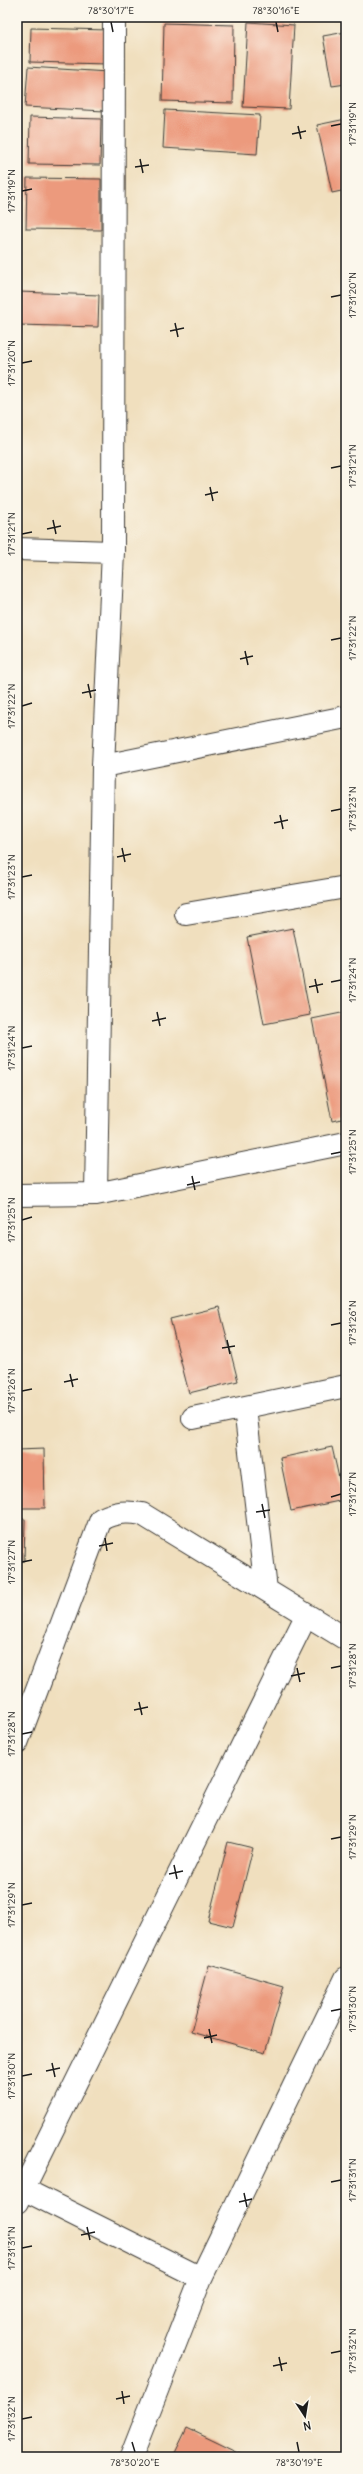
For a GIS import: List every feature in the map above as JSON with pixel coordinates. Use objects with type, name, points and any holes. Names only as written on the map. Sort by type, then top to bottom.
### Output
[{"type":"street","points":[[96,1194],[102,766],[113,552],[114,17]]},
{"type":"street","points":[[17,549],[113,552]]},
{"type":"street","points":[[102,766],[346,717]]},
{"type":"street","points":[[186,914],[346,887]]},
{"type":"street","points":[[17,1195],[96,1194],[346,1143]]},
{"type":"street","points":[[193,1418],[346,1386]]},
{"type":"street","points":[[245,1408],[266,1590]]},
{"type":"street","points":[[17,1743],[100,1519],[113,1513],[126,1511],[142,1514],[346,1640]]},
{"type":"street","points":[[201,2278],[19,2192],[306,1616]]},
{"type":"street","points":[[131,2457],[201,2278],[346,1978]]},
{"type":"building","points":[[248,22],[294,25],[289,109],[243,107]]},
{"type":"building","points":[[164,23],[234,25],[233,103],[162,101]]},
{"type":"building","points":[[31,28],[108,30],[107,64],[30,62]]},
{"type":"building","points":[[346,32],[346,84],[332,86],[323,36]]},
{"type":"building","points":[[17,55],[20,55],[18,86],[17,86]]},
{"type":"building","points":[[28,67],[108,72],[105,111],[25,107]]},
{"type":"building","points":[[165,110],[260,115],[257,154],[163,148]]},
{"type":"building","points":[[30,117],[101,119],[100,165],[29,164]]},
{"type":"building","points":[[346,119],[346,190],[332,193],[317,125]]},
{"type":"building","points":[[27,178],[101,179],[101,230],[26,229]]},
{"type":"building","points":[[19,292],[99,295],[98,327],[18,325]]},
{"type":"building","points":[[293,928],[310,1015],[264,1024],[247,937]]},
{"type":"building","points":[[346,1012],[346,1118],[332,1121],[312,1019]]},
{"type":"building","points":[[219,1307],[238,1381],[189,1393],[170,1319]]},
{"type":"building","points":[[332,1447],[344,1500],[291,1511],[280,1458]]},
{"type":"building","points":[[44,1449],[45,1508],[17,1508],[17,1450]]},
{"type":"building","points":[[17,1519],[25,1519],[24,1561],[17,1561]]},
{"type":"building","points":[[228,1842],[253,1848],[233,1927],[208,1921]]},
{"type":"building","points":[[209,1965],[284,1986],[265,2053],[191,2032]]},
{"type":"building","points":[[187,2428],[247,2457],[173,2457]]}]
